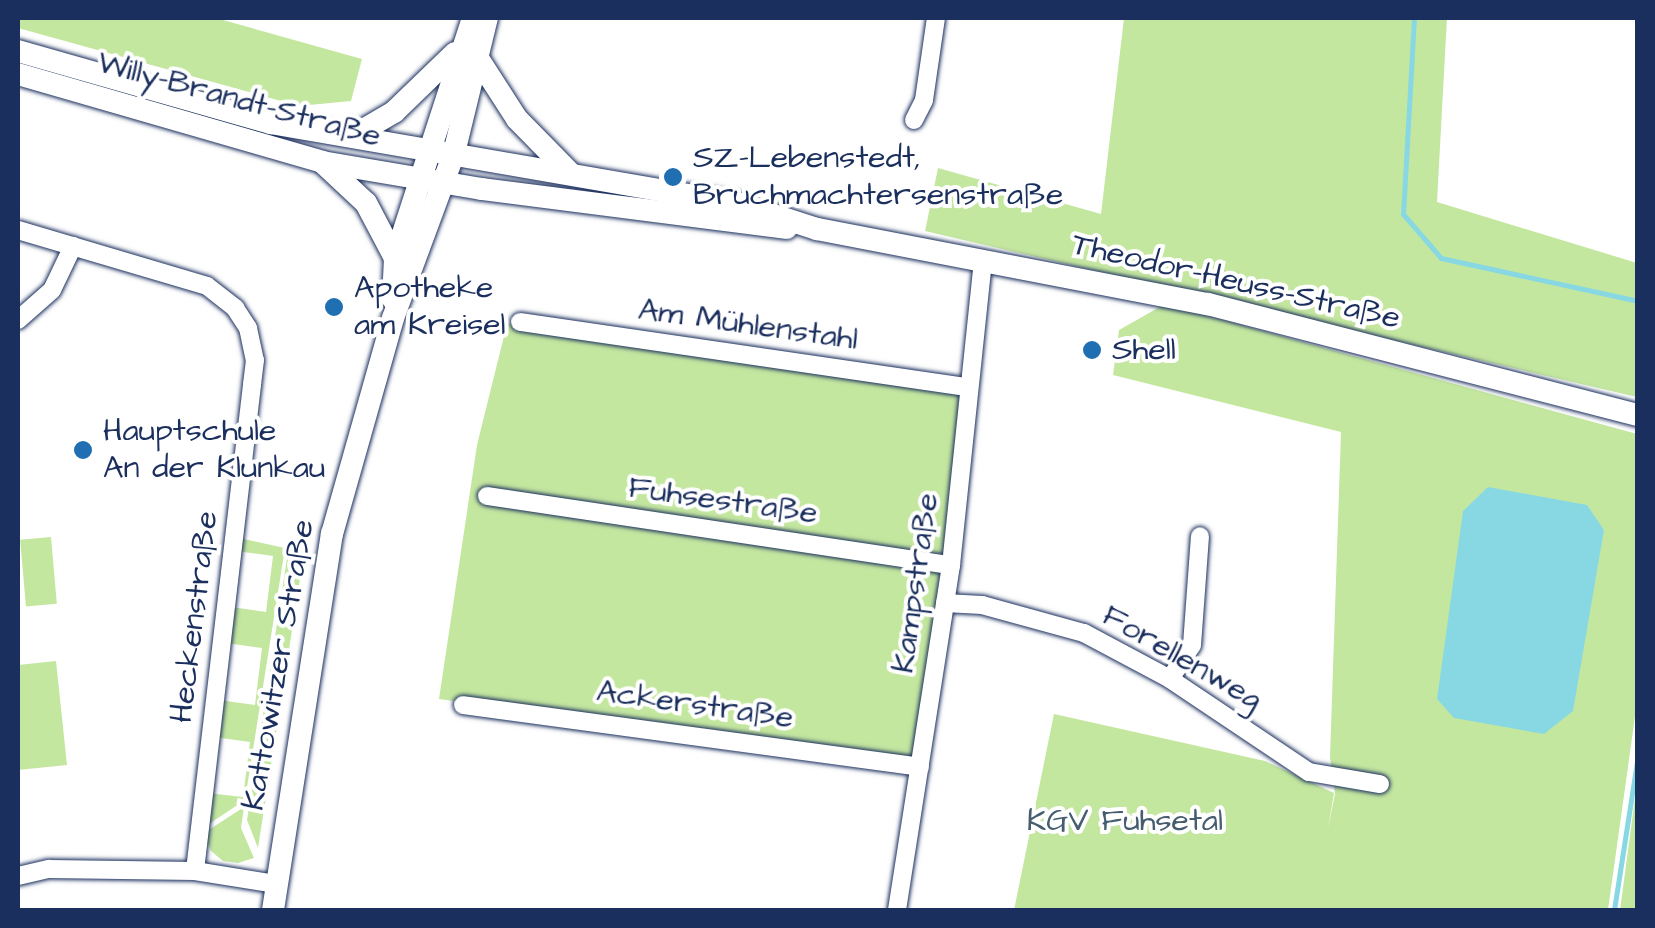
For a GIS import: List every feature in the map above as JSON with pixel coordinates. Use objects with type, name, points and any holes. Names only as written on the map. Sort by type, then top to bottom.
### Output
[{"type":"street","points":[[914,120],[924,100],[936,18]]},
{"type":"street","name":"Kattowitzer Straße","points":[[273,910],[332,534],[392,318],[454,154],[472,19]]},
{"type":"street","name":"Willy-Brandt-Straße","points":[[18,51],[271,122],[740,204],[817,229]]},
{"type":"street","points":[[353,136],[394,112],[470,54],[516,120],[572,174]]},
{"type":"street","name":"Kattowitzer Straße","points":[[392,318],[394,258],[428,148],[470,54]]},
{"type":"street","name":"Willy-Brandt-Straße","points":[[18,74],[322,162],[762,227],[817,229]]},
{"type":"street","points":[[322,162],[366,203],[394,258]]},
{"type":"street","name":"Theodor-Heuss-Straße","points":[[817,229],[1208,304],[1638,416]]},
{"type":"street","name":"Heckenstraße","points":[[18,230],[207,286],[235,308],[248,328],[255,360],[194,871]]},
{"type":"street","points":[[18,320],[52,290],[73,246]]},
{"type":"street","name":"Kampstraße","points":[[896,910],[951,565],[983,261]]},
{"type":"street","name":"Am Mühlenstahl","points":[[520,322],[968,387]]},
{"type":"street","name":"Fuhsestraße","points":[[487,496],[951,565]]},
{"type":"street","points":[[1170,679],[1192,646],[1200,536]]},
{"type":"street","name":"Forellenweg","points":[[945,603],[982,604],[1084,634],[1170,679],[1309,772],[1380,784]]},
{"type":"street","name":"Ackerstraße","points":[[463,705],[920,767]]},
{"type":"street","points":[[18,876],[48,870],[194,871],[276,884]]},
{"type":"green space","points":[[18,18],[216,18],[362,59],[351,101],[299,106],[18,28]]},
{"type":"green space","points":[[1124,18],[1447,18],[1437,202],[1637,263],[1637,397],[925,231],[938,168],[1101,214]]},
{"type":"green space","name":"KGV Fuhsetal","points":[[1165,304],[1637,434],[1638,695],[1608,910],[1014,910],[1054,714],[1265,761],[1334,793],[1328,828],[1335,794],[1330,757],[1341,432],[1113,375],[1119,330]]},
{"type":"green space","points":[[520,322],[968,387],[920,767],[439,699],[477,445],[507,324]]},
{"type":"green space","points":[[51,537],[57,604],[26,606],[20,540]]},
{"type":"green space","points":[[239,538],[285,548],[245,800],[203,828],[207,793],[243,797],[250,742],[214,737],[219,700],[255,705],[262,648],[226,643],[231,607],[266,612],[273,556],[237,551]]},
{"type":"green space","points":[[303,543],[258,848],[247,820],[287,558]]},
{"type":"green space","points":[[56,661],[67,765],[18,770],[18,665]]},
{"type":"green space","points":[[1637,783],[1637,910],[1620,910]]},
{"type":"green space","points":[[244,807],[241,828],[254,858],[238,863],[223,861],[211,851],[204,833]]},
{"type":"water","points":[[1488,487],[1587,505],[1604,530],[1573,711],[1544,734],[1454,718],[1437,699],[1463,511]]},
{"type":"waterway","points":[[1414,18],[1403,214],[1441,258],[1638,301]]},
{"type":"waterway","points":[[1614,910],[1638,755]]},
{"type":"place","name":"SZ-Lebenstedt, Bruchmachtersenstraße","points":[[673,177]]},
{"type":"place","name":"Apotheke am Kreisel","points":[[334,307]]},
{"type":"place","name":"Shell","points":[[1092,350]]},
{"type":"place","name":"Hauptschule An der Klunkau","points":[[83,450]]}]
